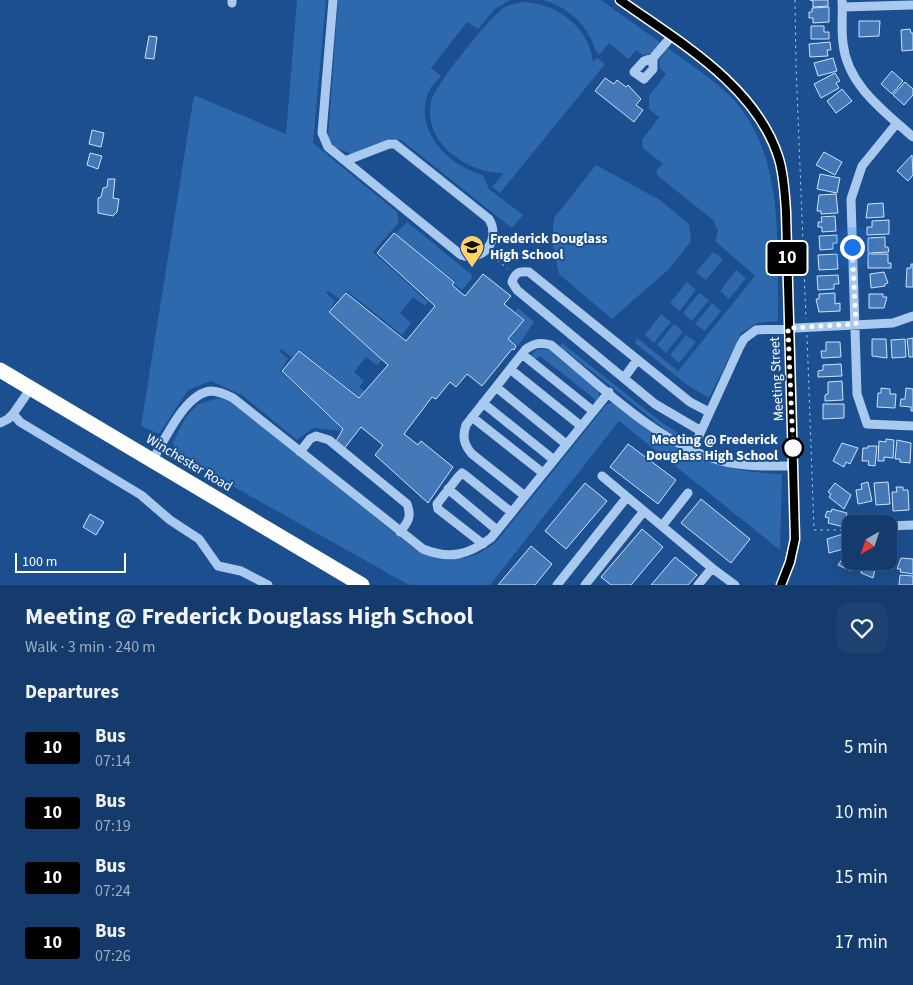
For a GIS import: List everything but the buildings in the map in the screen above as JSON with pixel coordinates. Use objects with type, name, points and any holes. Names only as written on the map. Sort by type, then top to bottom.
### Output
[{"type":"highway","name":"Winchester Road","points":[[0,370],[362,585]]},
{"type":"street","points":[[333,0],[322,133],[328,148],[461,255],[474,257],[485,251],[494,234],[489,219],[395,144],[389,144],[345,161]]},
{"type":"street","name":"Meeting Street","points":[[620,0],[736,87],[758,115],[772,139],[780,160],[784,191],[795,539],[790,562],[781,585]]},
{"type":"street","points":[[912,5],[843,4],[842,43],[848,66],[861,88],[913,137]]},
{"type":"street","points":[[653,58],[670,36]]},
{"type":"street","points":[[897,123],[862,166],[853,191],[851,208],[857,394],[867,424],[913,426]]},
{"type":"street","points":[[700,431],[655,404],[517,290],[512,282],[515,274],[520,271],[529,272],[690,402],[710,412]]},
{"type":"street","points":[[692,450],[744,339],[756,330],[893,323],[913,316]]},
{"type":"street","points":[[524,496],[466,447],[464,431],[472,416],[522,354],[533,344],[551,345],[608,392],[669,438],[692,450],[723,461],[750,466],[794,466]]},
{"type":"street","points":[[522,354],[593,411]]},
{"type":"street","points":[[624,378],[638,360]]},
{"type":"street","points":[[510,369],[581,426]]},
{"type":"street","points":[[496,387],[566,444]]},
{"type":"street","points":[[0,423],[8,419],[31,388]]},
{"type":"street","points":[[152,460],[187,405],[202,394],[212,391],[233,398],[423,549],[437,554],[465,554],[483,544],[497,530],[608,392]]},
{"type":"street","points":[[483,403],[554,460]]},
{"type":"street","points":[[12,414],[37,435],[120,481],[141,495],[170,520],[199,539],[218,566],[241,571],[262,584]]},
{"type":"street","points":[[472,416],[543,473]]},
{"type":"street","points":[[300,452],[310,439],[316,436],[329,440],[407,504],[410,513],[408,522],[400,532]]},
{"type":"street","points":[[483,544],[438,509],[437,504],[462,473],[511,512]]},
{"type":"street","points":[[602,476],[731,584]]},
{"type":"street","points":[[448,490],[497,530]]},
{"type":"street","points":[[662,526],[688,493]]},
{"type":"street","points":[[557,585],[627,497]]},
{"type":"street","points":[[585,585],[644,511]]},
{"type":"street","points":[[898,526],[913,525]]},
{"type":"street","points":[[698,585],[712,568]]},
{"type":"path","points":[[795,0],[806,322]]},
{"type":"path","points":[[485,251],[515,274]]},
{"type":"path","points":[[807,333],[814,530],[842,530]]},
{"type":"shaded area","points":[[297,0],[326,0],[313,143],[397,212],[399,222],[373,252],[428,302],[425,306],[413,297],[400,313],[411,323],[402,335],[347,291],[340,299],[328,291],[326,293],[335,301],[328,312],[382,360],[377,365],[366,357],[354,372],[364,381],[359,387],[364,391],[359,397],[299,350],[292,357],[281,349],[279,351],[288,359],[280,371],[342,429],[341,431],[313,428],[297,440],[242,395],[211,381],[188,390],[159,434],[141,426],[194,95],[286,134]]},
{"type":"shaded area","points":[[338,0],[510,0],[494,10],[478,29],[467,22],[431,68],[441,76],[430,89],[425,105],[425,119],[437,144],[446,155],[458,164],[483,175],[489,189],[523,215],[512,228],[400,139],[398,141],[392,138],[351,154],[335,147],[328,139]]},
{"type":"shaded area","points":[[544,0],[601,0],[661,43],[651,54],[643,55],[636,50],[628,59],[609,43],[599,55],[586,30],[576,19],[565,10]]},
{"type":"shaded area","points":[[522,2],[535,3],[547,7],[569,19],[578,27],[585,38],[593,62],[597,58],[605,64],[500,193],[492,187],[504,173],[490,172],[463,162],[441,142],[434,130],[430,117],[431,102],[451,69],[484,27],[503,8]]},
{"type":"shaded area","points":[[668,48],[724,90],[749,120],[762,146],[770,174],[775,203],[778,321],[757,323],[741,333],[709,398],[686,384],[635,343],[637,338],[678,371],[755,276],[715,241],[718,231],[713,220],[658,176],[656,171],[663,164],[643,148],[642,140],[659,117],[649,109],[649,96],[666,74],[660,68],[659,60]]},
{"type":"shaded area","points":[[596,165],[660,200],[689,224],[691,241],[669,269],[612,319],[559,274],[552,242],[554,218]]},
{"type":"shaded area","points":[[407,222],[471,274],[472,278],[462,290],[453,284],[455,281],[395,234]]},
{"type":"shaded area","points":[[713,252],[723,259],[706,280],[696,272]]},
{"type":"shaded area","points":[[736,270],[746,278],[729,299],[720,291]]},
{"type":"shaded area","points":[[687,282],[696,290],[680,311],[670,303]]},
{"type":"shaded area","points":[[699,293],[709,300],[692,321],[683,313]]},
{"type":"shaded area","points":[[712,303],[721,311],[705,331],[695,324]]},
{"type":"shaded area","points":[[518,308],[534,322],[518,346],[508,339],[524,319],[515,312]]},
{"type":"shaded area","points":[[661,314],[671,322],[654,343],[645,335]]},
{"type":"shaded area","points":[[674,324],[683,332],[666,353],[657,345]]},
{"type":"shaded area","points":[[686,335],[696,342],[679,363],[670,355]]},
{"type":"shaded area","points":[[562,343],[661,422],[691,441],[687,443],[666,430],[560,346]]},
{"type":"shaded area","points":[[538,349],[551,350],[599,390],[599,398],[594,404],[595,400],[591,396],[540,356],[534,360],[532,354]]},
{"type":"shaded area","points":[[219,398],[231,402],[241,409],[411,546],[422,552],[444,559],[466,558],[487,549],[497,541],[606,405],[613,402],[672,443],[711,462],[732,468],[782,474],[780,550],[619,421],[490,585],[409,585],[179,456],[174,449],[173,442],[186,417],[198,404]]},
{"type":"bus line","name":"10","points":[[620,0],[736,87],[762,121],[772,139],[780,160],[786,212],[795,539],[790,562],[781,585]]},
{"type":"place","name":"Frederick Douglass High School","points":[[472,268]]},
{"type":"place","name":"Meeting @ Frederick Douglass High School","points":[[793,448]]},
{"type":"route","points":[[793,448],[788,328],[856,324],[852,247]]}]
